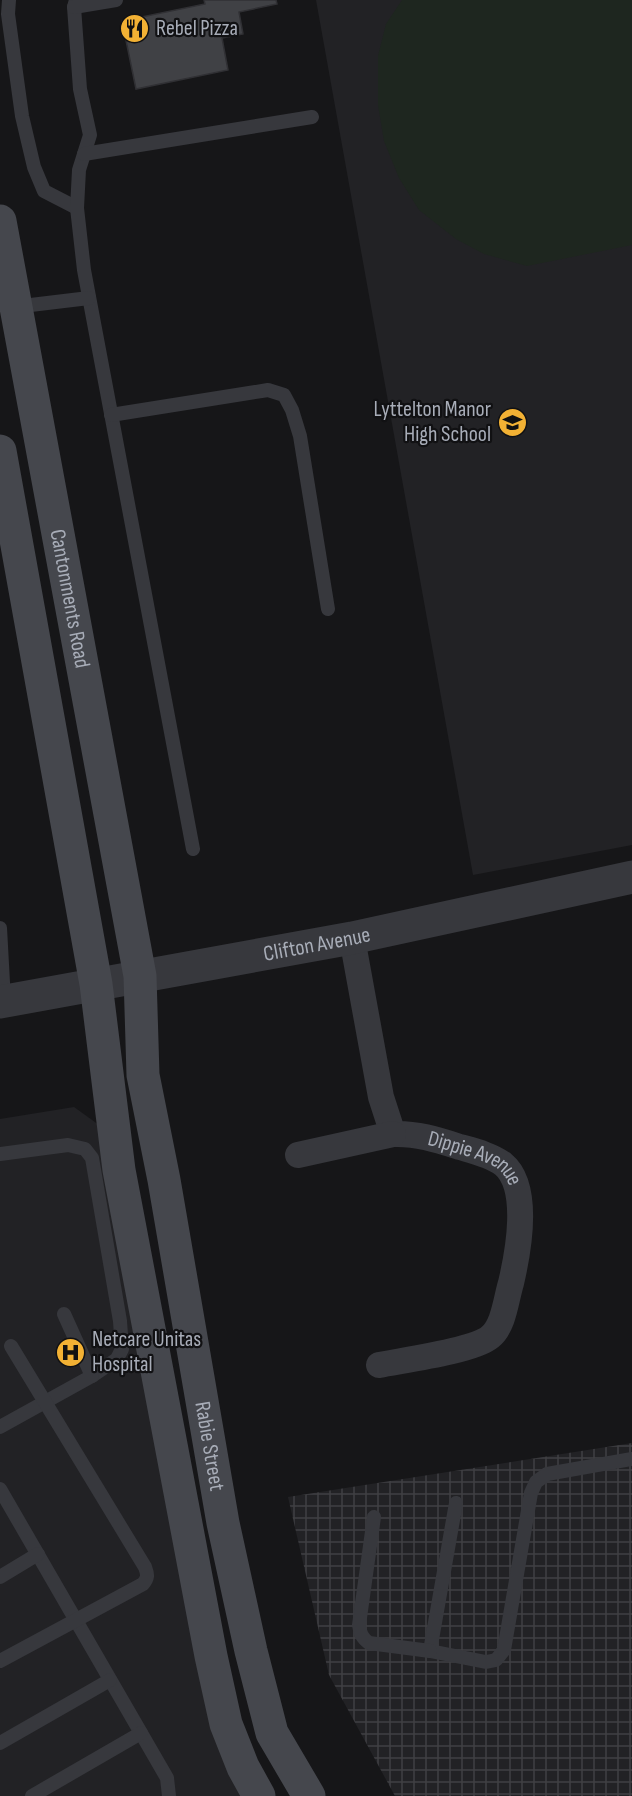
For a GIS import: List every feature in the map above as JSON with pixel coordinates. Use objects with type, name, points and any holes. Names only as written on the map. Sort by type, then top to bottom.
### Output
[{"type":"main road","name":"Cantonments Road","points":[[0,221],[8,308],[141,976]]},
{"type":"main road","name":"Cantonments Road","points":[[0,451],[96,984]]},
{"type":"main road","name":"Rabie Street","points":[[141,976],[143,1074],[164,1180],[223,1523],[251,1651],[272,1733],[309,1796]]},
{"type":"main road","name":"Rabie Street","points":[[96,984],[119,1170],[214,1667],[226,1724],[243,1767],[259,1796]]},
{"type":"street","name":"Clifton Avenue","points":[[2,1001],[352,938],[632,878]]},
{"type":"street","name":"Dippie Avenue","points":[[352,938],[381,1097],[393,1134],[409,1133],[437,1140],[485,1155],[503,1164],[511,1173],[521,1208],[516,1261],[506,1303],[494,1334],[475,1345],[379,1365]]},
{"type":"street","points":[[298,1155],[393,1134]]},
{"type":"lane","points":[[9,0],[8,14],[22,116],[34,167],[44,191],[77,208]]},
{"type":"lane","points":[[116,0],[75,4],[80,89],[90,135],[79,170],[77,208],[89,298],[193,849]]},
{"type":"lane","points":[[84,154],[312,117]]},
{"type":"lane","points":[[8,308],[89,298]]},
{"type":"lane","points":[[111,415],[268,390],[284,395],[292,410],[300,436],[328,609]]},
{"type":"lane","points":[[0,928],[2,1001]]},
{"type":"lane","points":[[0,1154],[68,1145],[85,1149],[92,1158],[116,1298],[122,1349],[117,1359],[92,1376],[0,1427]]},
{"type":"lane","points":[[64,1314],[92,1376]]},
{"type":"lane","points":[[0,1662],[143,1584],[148,1574],[12,1346]]},
{"type":"lane","points":[[374,1517],[359,1625],[363,1639],[369,1643],[430,1651],[486,1662],[496,1660],[504,1650],[528,1509],[536,1482],[547,1474],[632,1459]]},
{"type":"lane","points":[[2,1497],[38,1554],[167,1778],[169,1796]]},
{"type":"lane","points":[[430,1651],[456,1503]]},
{"type":"lane","points":[[0,1577],[38,1554]]},
{"type":"lane","points":[[0,1743],[110,1680]]},
{"type":"lane","points":[[32,1796],[141,1732]]},
{"type":"shaded area","name":"Lyttelton Manor High School","points":[[316,0],[632,0],[632,845],[473,875]]},
{"type":"shaded area","points":[[402,0],[632,0],[632,245],[527,266],[484,254],[456,239],[419,210],[399,178],[384,141],[378,105],[378,56],[386,24]]},
{"type":"shaded area","name":"Netcare Unitas Hospital","points":[[74,1107],[99,1125],[248,1796],[0,1796],[0,1119]]},
{"type":"shaded area","points":[[632,1443],[632,1796],[395,1796],[329,1675],[288,1497]]},
{"type":"building","points":[[204,0],[276,0],[277,4],[239,12],[243,34],[222,38],[228,70],[136,89],[122,21],[205,4]]},
{"type":"place","name":"Rebel Pizza","points":[[135,28]]},
{"type":"place","name":"Lyttelton Manor High School","points":[[512,422]]},
{"type":"place","name":"Netcare Unitas Hospital","points":[[71,1352]]}]
